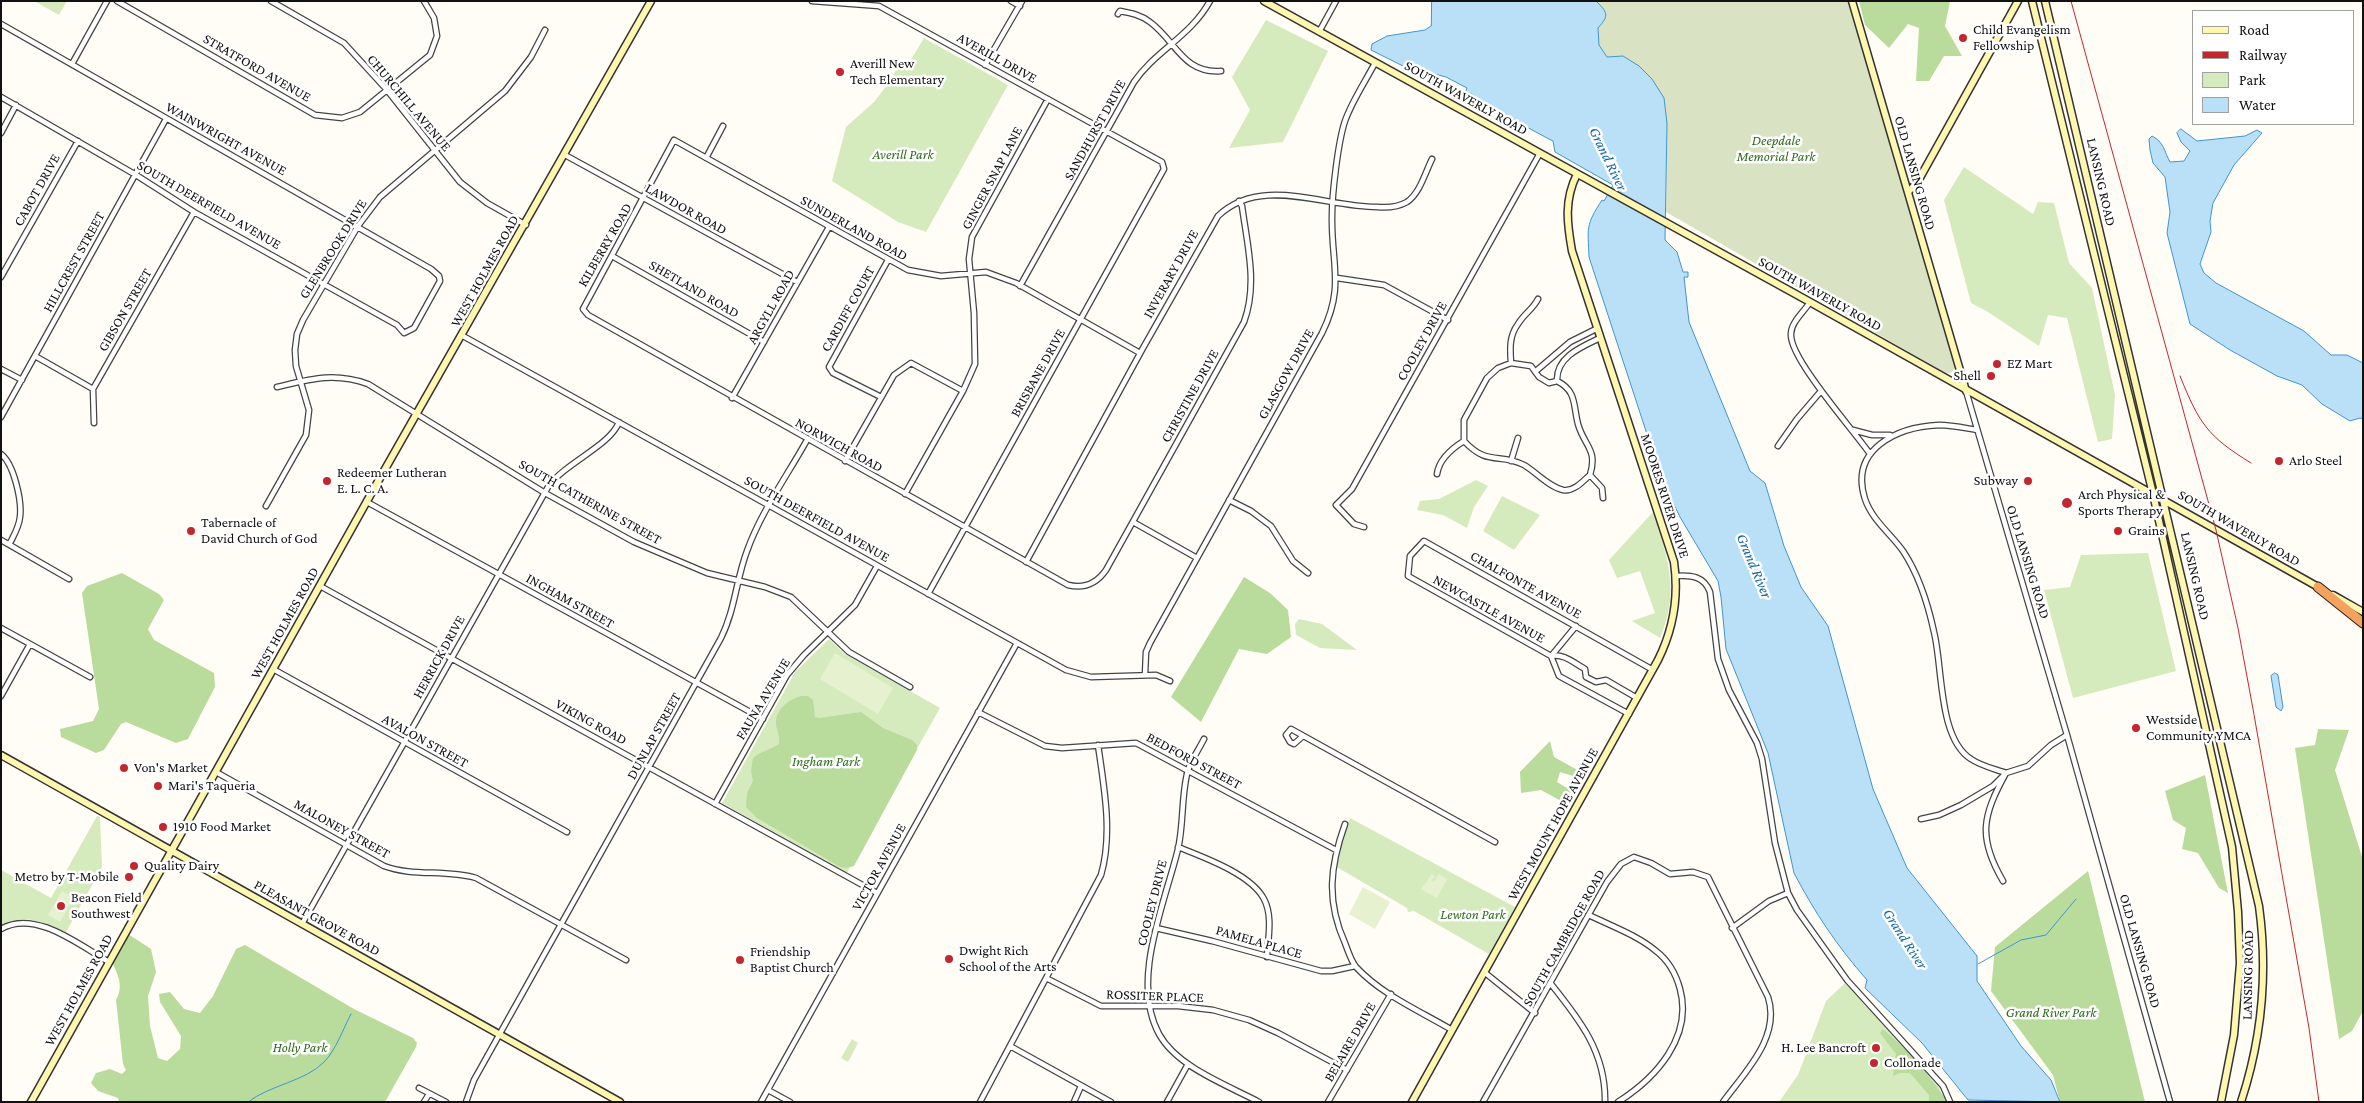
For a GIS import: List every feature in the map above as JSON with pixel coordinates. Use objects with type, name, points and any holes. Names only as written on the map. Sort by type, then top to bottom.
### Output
[{"type":"highway","points":[[2318,587],[2363,623]]},
{"type":"street","points":[[72,64],[107,1]]},
{"type":"street","name":"STRATFORD AVENUE","points":[[117,1],[315,115],[342,118],[360,112],[430,55],[437,36],[434,18],[424,1]]},
{"type":"street","name":"CHURCHILL AVENUE","points":[[271,1],[344,43],[387,90],[460,182],[477,196],[526,225]]},
{"type":"street","name":"WEST HOLMES ROAD","points":[[31,1102],[367,502],[526,225],[651,1]]},
{"type":"street","name":"AVERILL DRIVE","points":[[812,1],[864,3],[879,6],[1162,162]]},
{"type":"street","points":[[985,65],[1021,4],[1011,1]]},
{"type":"street","name":"SANDHURST DRIVE","points":[[1020,286],[1139,75],[1194,26],[1210,1]]},
{"type":"street","name":"SOUTH WAVERLY ROAD","points":[[1264,1],[1810,302],[2363,612]]},
{"type":"street","points":[[1319,32],[1336,1]]},
{"type":"street","name":"OLD LANSING ROAD","points":[[1852,1],[2067,736],[2170,1102]]},
{"type":"street","points":[[1908,192],[1917,183],[2018,1]]},
{"type":"street","name":"LANSING ROAD","points":[[2032,1],[2153,494],[2228,825],[2235,869],[2240,963],[2234,1035],[2221,1102]]},
{"type":"street","name":"LANSING ROAD","points":[[2045,1],[2252,872],[2262,928],[2264,954],[2261,1011],[2253,1061],[2241,1102]]},
{"type":"street","points":[[1118,14],[1120,11],[1127,12],[1146,19],[1196,69],[1208,72],[1221,71]]},
{"type":"street","name":"WAINWRIGHT AVENUE","points":[[1,24],[431,269],[439,276],[438,286],[414,328],[404,333]]},
{"type":"street","name":"GLENBROOK DRIVE","points":[[266,506],[306,435],[309,423],[308,410],[300,382],[295,350],[297,334],[303,320],[324,284],[358,226],[380,197],[505,91],[531,57],[545,30]]},
{"type":"street","name":"GLASGOW DRIVE","points":[[1145,675],[1145,658],[1150,644],[1326,325],[1336,295],[1337,278],[1332,232],[1333,202],[1344,122],[1375,63]]},
{"type":"street","name":"SOUTH DEERFIELD AVENUE","points":[[1,97],[136,175],[194,212],[397,325],[404,333]]},
{"type":"street","name":"GINGER SNAP LANE","points":[[905,494],[963,391],[975,364],[974,313],[968,259],[972,237],[1048,99]]},
{"type":"street","points":[[1,133],[16,105]]},
{"type":"street","name":"HILLCREST STREET","points":[[1,417],[166,119]]},
{"type":"street","points":[[706,158],[724,126]]},
{"type":"street","name":"SUNDERLAND ROAD","points":[[674,140],[908,270],[942,276],[986,272],[1020,286],[1140,353]]},
{"type":"street","name":"KILBERRY ROAD","points":[[583,309],[644,199],[674,140]]},
{"type":"street","name":"CABOT DRIVE","points":[[1,276],[78,141]]},
{"type":"street","name":"COOLEY DRIVE","points":[[1364,527],[1354,524],[1336,505],[1352,489],[1540,153]]},
{"type":"street","name":"LAWDOR ROAD","points":[[565,155],[798,282]]},
{"type":"street","name":"INVERARY DRIVE","points":[[1026,562],[1213,222],[1226,208],[1239,201],[1267,194],[1366,207],[1398,206],[1407,202],[1415,194],[1432,159]]},
{"type":"street","name":"BRISBANE DRIVE","points":[[928,594],[1160,179],[1164,169],[1162,162]]},
{"type":"street","name":"MOORES RIVER DRIVE","points":[[1578,174],[1570,189],[1566,205],[1568,230],[1576,267],[1674,562],[1676,576],[1695,576],[1708,587],[1718,659],[1729,690],[1757,743],[1762,758],[1775,843],[1788,893],[1797,910],[1847,980],[1943,1086],[1950,1102]]},
{"type":"street","name":"CHRISTINE DRIVE","points":[[1090,584],[1104,574],[1246,316],[1250,299],[1251,276],[1242,206],[1239,201]]},
{"type":"street","name":"GIBSON STREET","points":[[94,423],[93,389],[194,212]]},
{"type":"street","name":"ARGYLL ROAD","points":[[732,398],[829,227]]},
{"type":"street","name":"SHETLAND ROAD","points":[[612,256],[764,342]]},
{"type":"street","name":"CARDIFF COURT","points":[[881,397],[833,373],[828,367],[888,260]]},
{"type":"street","points":[[1337,278],[1384,285],[1448,320]]},
{"type":"street","points":[[1511,363],[1512,335],[1518,323],[1532,310],[1538,299]]},
{"type":"street","points":[[1810,302],[1792,327],[1790,336],[1792,344],[1821,391],[1870,454]]},
{"type":"street","name":"NORWICH ROAD","points":[[583,309],[588,315],[732,398],[1068,585],[1078,587],[1090,584]]},
{"type":"street","points":[[1536,371],[1570,342],[1596,329]]},
{"type":"street","name":"SOUTH DEERFIELD AVENUE","points":[[463,336],[1066,670],[1082,675],[1120,677],[1156,675],[1170,681]]},
{"type":"street","points":[[1557,381],[1557,373],[1561,364],[1575,350],[1600,338]]},
{"type":"street","points":[[35,356],[93,389]]},
{"type":"street","points":[[1511,363],[1531,366],[1539,377],[1549,383],[1557,381],[1565,385],[1576,402],[1578,424],[1592,450],[1593,459],[1590,475],[1578,485],[1564,490],[1554,486],[1522,464],[1482,456],[1464,441],[1464,420],[1487,378],[1498,368],[1511,363]]},
{"type":"street","points":[[845,462],[894,375],[911,364],[963,391]]},
{"type":"street","points":[[1,369],[22,380]]},
{"type":"street","name":"SOUTH CATHERINE STREET","points":[[278,387],[324,377],[342,376],[368,384],[545,493],[634,542],[706,573],[765,587],[791,597],[849,652],[910,687]]},
{"type":"street","points":[[1778,446],[1797,419],[1821,391]]},
{"type":"street","name":"HERRICK DRIVE","points":[[302,924],[498,574],[556,475],[606,440],[619,422]]},
{"type":"street","points":[[1852,430],[1872,435],[1890,435],[1940,425],[1977,430]]},
{"type":"street","points":[[1890,435],[1870,454],[1862,476],[1866,501],[1873,516],[1903,552],[1926,600],[1938,647],[1947,722],[1953,738],[1959,748],[1970,759],[2006,772]]},
{"type":"street","points":[[1511,461],[1518,438]]},
{"type":"street","name":"DUNLAP STREET","points":[[466,1102],[474,1080],[727,625],[748,548],[770,505],[808,440]]},
{"type":"street","points":[[1437,474],[1438,466],[1453,448],[1464,441]]},
{"type":"street","points":[[1,454],[10,465],[20,510],[18,524],[10,544]]},
{"type":"street","points":[[1590,475],[1602,488],[1603,498]]},
{"type":"street","points":[[1229,500],[1271,526],[1293,561],[1308,572]]},
{"type":"street","name":"INGHAM STREET","points":[[367,502],[763,720]]},
{"type":"street","points":[[1133,522],[1197,558]]},
{"type":"street","points":[[1,540],[69,579]]},
{"type":"street","name":"CHALFONTE AVENUE","points":[[1408,576],[1410,556],[1424,541],[1653,670]]},
{"type":"street","name":"FAUNA AVENUE","points":[[715,804],[791,670],[855,604],[877,566]]},
{"type":"street","name":"NEWCASTLE AVENUE","points":[[1408,576],[1551,656],[1559,676],[1629,714]]},
{"type":"street","name":"WEST MOUNT HOPE AVENUE","points":[[1412,1102],[1653,670],[1668,640],[1674,618],[1676,576]]},
{"type":"street","name":"VIKING ROAD","points":[[320,586],[877,893]]},
{"type":"street","points":[[1551,656],[1576,626]]},
{"type":"street","points":[[1,628],[90,678]]},
{"type":"street","name":"VICTOR AVENUE","points":[[761,1102],[1017,643]]},
{"type":"street","points":[[1,696],[30,644]]},
{"type":"street","points":[[1551,656],[1558,654],[1563,656],[1585,669],[1586,677],[1591,680],[1596,682],[1606,680],[1637,698]]},
{"type":"street","name":"AVALON STREET","points":[[273,670],[567,832]]},
{"type":"street","name":"BEDFORD STREET","points":[[978,712],[1045,746],[1062,748],[1136,743],[1188,769],[1336,850]]},
{"type":"street","points":[[1303,736],[1496,842]]},
{"type":"street","points":[[1921,819],[1939,815],[1961,805],[1993,786],[2006,772],[2028,766],[2052,745],[2067,736]]},
{"type":"street","name":"COOLEY DRIVE","points":[[1204,739],[1188,769],[1178,847],[1156,928],[1149,968],[1151,1005],[1160,1035],[1168,1047],[1188,1064],[1259,1102]]},
{"type":"street","points":[[980,1102],[1095,890],[1105,860],[1107,826],[1098,745]]},
{"type":"street","name":"PLEASANT GROVE ROAD","points":[[1,755],[620,1102]]},
{"type":"street","name":"MALONEY STREET","points":[[216,772],[394,870],[415,874],[452,873],[476,878],[626,960]]},
{"type":"street","points":[[2003,881],[1988,847],[1986,822],[1990,805],[2006,772]]},
{"type":"street","points":[[1345,824],[1336,850],[1332,874],[1333,907],[1339,931],[1355,966],[1390,994],[1452,1030]]},
{"type":"street","points":[[1178,847],[1244,879],[1264,898],[1268,915],[1267,956]]},
{"type":"street","name":"SOUTH CAMBRIDGE ROAD","points":[[1483,1102],[1614,872],[1634,857],[1651,863],[1670,874],[1693,872],[1708,877],[1732,928]]},
{"type":"street","points":[[1723,1102],[1763,1045],[1770,1029],[1771,1018],[1770,1006],[1761,980],[1732,928],[1769,901],[1788,893]]},
{"type":"street","points":[[1589,915],[1656,950],[1674,972],[1683,999],[1683,1019],[1674,1048],[1656,1070],[1618,1102]]},
{"type":"street","points":[[1,929],[16,923],[38,924],[109,962]]},
{"type":"street","name":"PAMELA PLACE","points":[[1156,928],[1212,940],[1321,971],[1332,971],[1355,966]]},
{"type":"street","points":[[1484,972],[1534,1013]]},
{"type":"street","name":"ROSSITER PLACE","points":[[1046,978],[1101,1006],[1151,1005],[1195,1008],[1248,1020],[1278,1033],[1346,1070]]},
{"type":"street","points":[[1551,984],[1579,1019],[1597,1050],[1606,1088],[1606,1102]]},
{"type":"street","name":"BELAIRE DRIVE","points":[[1328,1102],[1390,994]]},
{"type":"street","points":[[1010,1046],[1111,1102]]},
{"type":"street","points":[[1167,1102],[1188,1064]]},
{"type":"street","points":[[1074,1102],[1082,1086]]},
{"type":"street","points":[[419,1088],[446,1102]]},
{"type":"street","points":[[768,1090],[790,1102]]},
{"type":"street","points":[[424,1102],[429,1094]]},
{"type":"green space","points":[[34,1],[67,1],[59,15]]},
{"type":"green space","name":"Deepdale Memorial Park","points":[[1596,1],[1848,1],[1955,368],[1952,372],[1947,374],[1666,212],[1667,123],[1623,56],[1607,57],[1599,45],[1598,27],[1604,21]]},
{"type":"green space","points":[[1859,1],[1950,1],[1945,26],[1962,56],[1944,56],[1929,81],[1916,81],[1919,28],[1908,24],[1889,48],[1865,25]]},
{"type":"green space","points":[[1266,20],[1328,51],[1283,142],[1229,148],[1250,110],[1232,77]]},
{"type":"green space","name":"Averill Park","points":[[924,38],[1008,85],[926,232],[898,222],[832,181],[846,127],[874,102],[888,84],[899,65],[906,68]]},
{"type":"green space","points":[[1964,167],[2033,214],[2038,202],[2054,203],[2069,263],[2092,288],[2115,395],[2112,439],[2098,442],[2067,318],[2048,315],[2039,346],[1971,303],[1944,200]]},
{"type":"green space","points":[[1476,480],[1488,486],[1474,507],[1467,528],[1443,515],[1417,510],[1420,501],[1439,499]]},
{"type":"green space","points":[[1502,496],[1540,515],[1514,550],[1483,531]]},
{"type":"green space","points":[[1653,512],[1667,560],[1671,590],[1666,621],[1660,638],[1632,621],[1655,613],[1640,571],[1617,578],[1609,560]]},
{"type":"green space","points":[[2148,553],[2176,671],[2073,698],[2044,590],[2070,587],[2081,555]]},
{"type":"green space","points":[[122,573],[159,594],[164,600],[148,629],[154,640],[214,673],[215,687],[188,739],[176,743],[126,722],[121,724],[104,750],[96,753],[61,737],[60,729],[93,721],[99,709],[82,593],[87,586]]},
{"type":"green space","points":[[1244,577],[1270,593],[1288,610],[1291,637],[1267,654],[1239,649],[1201,722],[1171,697]]},
{"type":"green space","points":[[1299,619],[1322,624],[1357,650],[1320,648],[1296,635],[1295,624]]},
{"type":"green space","name":"Ingham Park","points":[[829,639],[845,654],[940,708],[847,873],[722,803],[795,672]]},
{"type":"green space","points":[[835,653],[893,688],[878,714],[820,679]]},
{"type":"green space","name":"Ingham Park","points":[[801,696],[808,696],[813,700],[815,717],[820,718],[861,712],[883,728],[912,740],[917,745],[917,750],[854,866],[840,867],[757,818],[746,807],[747,793],[753,781],[751,771],[753,758],[779,744],[776,724],[778,714],[788,702]]},
{"type":"green space","points":[[2318,729],[2349,730],[2335,770],[2363,860],[2363,1011],[2352,1031],[2339,1039],[2295,748],[2315,745]]},
{"type":"green space","points":[[1550,741],[1554,757],[1581,772],[1579,778],[1560,772],[1557,782],[1572,791],[1563,802],[1541,790],[1521,793],[1520,772]]},
{"type":"green space","points":[[2205,775],[2228,893],[2219,888],[2198,853],[2182,849],[2186,828],[2173,820],[2165,791]]},
{"type":"green space","points":[[97,816],[100,817],[102,867],[65,934],[42,923],[26,919],[9,922],[1,926],[1,870],[51,898]]},
{"type":"green space","name":"Lewton Park","points":[[1350,818],[1515,907],[1489,954],[1414,911],[1408,912],[1407,908],[1335,866],[1343,835]]},
{"type":"green space","name":"Grand River Park","points":[[2088,871],[2145,1102],[2060,1102],[2053,1075],[1991,991],[1995,947]]},
{"type":"green space","points":[[1432,874],[1435,877],[1431,880],[1434,882],[1439,874],[1447,879],[1437,898],[1421,889]]},
{"type":"green space","points":[[1363,887],[1390,902],[1375,929],[1349,914]]},
{"type":"green space","name":"Beacon Field Southwest","points":[[62,891],[74,898],[60,922],[48,915]]},
{"type":"green space","name":"Holly Park","points":[[128,934],[151,949],[156,972],[148,996],[150,1026],[158,1058],[167,1061],[180,1049],[181,1036],[160,1002],[159,994],[170,992],[184,1009],[200,1013],[213,996],[236,949],[245,945],[354,1009],[413,1038],[417,1043],[416,1047],[385,1102],[119,1102],[118,1098],[98,1091],[91,1083],[96,1073],[110,1069],[122,1074],[126,1070],[123,1064],[116,1000],[120,985],[112,962]]},
{"type":"green space","points":[[1845,983],[1939,1087],[1944,1102],[1779,1102],[1798,1075],[1826,1001]]},
{"type":"green space","points":[[1883,1029],[1915,1058],[1948,1102],[1929,1102],[1929,1095],[1910,1073],[1900,1073],[1893,1076],[1896,1054],[1880,1033]]},
{"type":"green space","points":[[852,1039],[858,1043],[848,1062],[841,1058]]},
{"type":"water","name":"Grand River","points":[[1432,1],[1596,1],[1606,14],[1598,28],[1599,45],[1607,57],[1623,56],[1639,66],[1652,79],[1664,98],[1667,123],[1665,240],[1677,252],[1683,272],[1688,272],[1688,277],[1684,277],[1689,322],[1750,471],[1765,483],[1784,546],[1801,587],[1828,626],[1873,789],[1907,868],[1977,956],[1977,981],[2021,1046],[2051,1080],[2060,1102],[1968,1100],[1922,1043],[1865,988],[1867,980],[1836,942],[1802,888],[1794,873],[1768,753],[1726,649],[1718,581],[1680,517],[1662,480],[1589,257],[1588,233],[1590,222],[1613,185],[1555,152],[1553,141],[1484,104],[1472,94],[1464,95],[1467,88],[1446,77],[1403,66],[1371,50],[1372,44],[1387,36],[1425,30],[1431,26]]},
{"type":"water","points":[[2181,129],[2197,141],[2245,136],[2257,130],[2262,133],[2234,165],[2213,203],[2210,221],[2211,232],[2200,264],[2204,273],[2216,283],[2304,331],[2331,355],[2347,355],[2363,363],[2363,419],[2350,421],[2322,404],[2302,385],[2277,376],[2230,350],[2190,324],[2167,233],[2170,212],[2165,177],[2153,163],[2149,139],[2152,136],[2159,141],[2170,162],[2184,161],[2190,151],[2181,142],[2177,133]]},
{"type":"water","points":[[2275,673],[2278,675],[2283,707],[2281,711],[2276,707],[2271,676]]},
{"type":"waterway","points":[[1978,964],[2021,940],[2046,935],[2076,899]]},
{"type":"waterway","points":[[248,1102],[267,1091],[308,1074],[324,1062],[332,1052],[351,1014]]},
{"type":"railway","points":[[2071,1],[2216,530],[2238,628],[2253,709],[2309,1028],[2319,1102]]},
{"type":"railway","points":[[2180,376],[2193,406],[2206,427],[2224,445],[2251,463]]},
{"type":"place","name":"Child Evangelism Fellowship","points":[[1963,38]]},
{"type":"place","name":"Averill New Tech Elementary","points":[[840,72]]},
{"type":"place","name":"EZ Mart","points":[[1997,364]]},
{"type":"place","name":"Shell","points":[[1991,376]]},
{"type":"place","name":"Arlo Steel","points":[[2279,461]]},
{"type":"place","name":"Redeemer Lutheran E. L. C. A.","points":[[327,481]]},
{"type":"place","name":"Subway","points":[[2028,481]]},
{"type":"place","name":"Arch Physical & Sports Therapy","points":[[2067,503]]},
{"type":"place","name":"Tabernacle of David Church of God","points":[[191,531]]},
{"type":"place","name":"Grains","points":[[2118,531]]},
{"type":"place","name":"Westside Community YMCA","points":[[2136,728]]},
{"type":"place","name":"Von's Market","points":[[124,768]]},
{"type":"place","name":"Mari's Taqueria","points":[[158,786]]},
{"type":"place","name":"1910 Food Market","points":[[163,827]]},
{"type":"place","name":"Quality Dairy","points":[[134,866]]},
{"type":"place","name":"Metro by T-Mobile","points":[[129,877]]},
{"type":"place","name":"Beacon Field Southwest","points":[[61,906]]},
{"type":"place","name":"Dwight Rich School of the Arts","points":[[949,959]]},
{"type":"place","name":"Friendship Baptist Church","points":[[740,960]]},
{"type":"place","name":"H. Lee Bancroft","points":[[1876,1048]]},
{"type":"place","name":"Collonade","points":[[1874,1063]]}]
